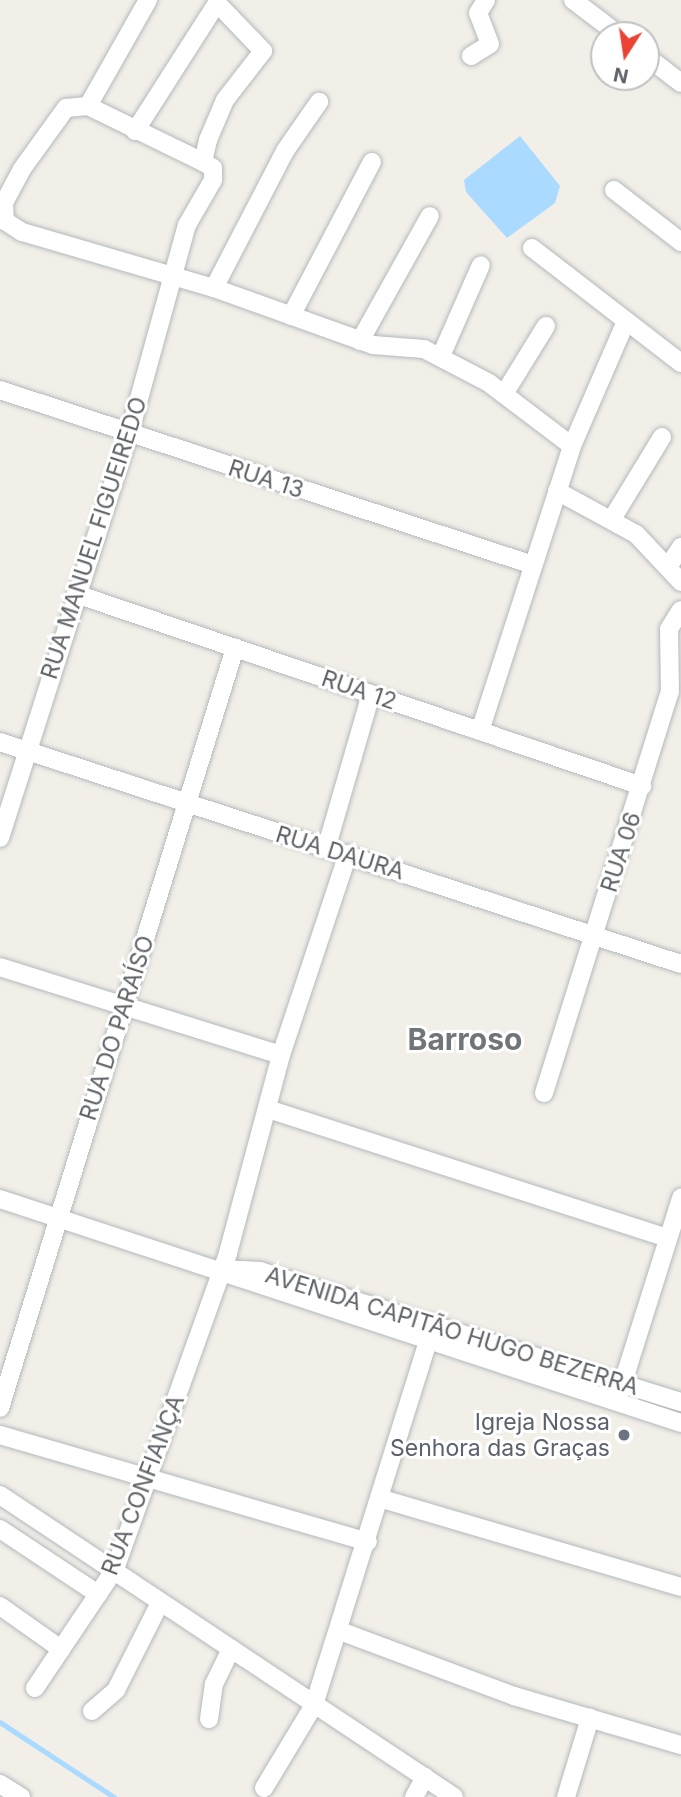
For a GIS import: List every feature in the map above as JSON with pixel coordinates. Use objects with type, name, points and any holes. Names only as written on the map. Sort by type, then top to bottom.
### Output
[{"type":"street","points":[[89,106],[148,0]]},
{"type":"street","points":[[471,56],[490,44],[478,13],[486,0]]},
{"type":"street","points":[[573,0],[601,21]]},
{"type":"street","points":[[135,131],[217,3],[263,51],[225,100],[203,162],[135,131],[89,106],[66,108],[8,192],[3,217],[22,232],[214,288],[360,341],[441,356],[503,394],[572,446]]},
{"type":"street","points":[[660,67],[681,83]]},
{"type":"street","points":[[214,288],[285,151],[319,102]]},
{"type":"street","name":"RUA MANUEL FIGUEIREDO","points":[[0,838],[129,435],[176,276],[184,237],[213,180],[213,168],[203,162]]},
{"type":"street","points":[[291,316],[372,162]]},
{"type":"street","points":[[614,190],[681,242]]},
{"type":"street","points":[[360,341],[430,216]]},
{"type":"street","points":[[532,248],[681,363]]},
{"type":"street","points":[[441,356],[481,265]]},
{"type":"street","points":[[480,731],[572,446],[625,321]]},
{"type":"street","points":[[503,394],[546,326]]},
{"type":"street","name":"RUA 13","points":[[0,390],[129,435],[533,565]]},
{"type":"street","points":[[612,519],[662,438]]},
{"type":"street","points":[[557,491],[612,519],[650,544],[681,582]]},
{"type":"street","points":[[668,567],[681,547]]},
{"type":"street","name":"RUA 12","points":[[76,594],[642,786]]},
{"type":"street","name":"RUA 06","points":[[544,1093],[670,692],[668,629],[681,610]]},
{"type":"street","name":"RUA DO PARAÍSO","points":[[0,1408],[55,1216],[190,807],[235,648]]},
{"type":"street","points":[[326,849],[372,694]]},
{"type":"street","name":"RUA DAURA","points":[[0,742],[190,807],[348,854],[681,964]]},
{"type":"street","name":"RUA CONFIANÇA","points":[[35,1688],[115,1569],[222,1269],[281,1055],[348,854]]},
{"type":"street","points":[[0,968],[281,1055]]},
{"type":"street","points":[[268,1109],[667,1238]]},
{"type":"street","points":[[617,1403],[681,1198]]},
{"type":"street","name":"AVENIDA CAPITÃO HUGO BEZERRA","points":[[0,1199],[222,1269],[260,1271],[681,1402]]},
{"type":"street","name":"AVENIDA CAPITÃO HUGO BEZERRA","points":[[222,1269],[242,1283],[681,1423]]},
{"type":"street","points":[[264,1788],[314,1705],[382,1499],[434,1323]]},
{"type":"street","points":[[0,1435],[147,1475],[368,1542]]},
{"type":"street","points":[[0,1494],[454,1797]]},
{"type":"street","points":[[382,1499],[681,1587]]},
{"type":"street","points":[[0,1529],[98,1594]]},
{"type":"street","points":[[92,1711],[116,1690],[160,1603]]},
{"type":"street","points":[[0,1606],[61,1649]]},
{"type":"street","points":[[340,1631],[590,1718],[681,1745]]},
{"type":"street","points":[[209,1719],[214,1684],[231,1649]]},
{"type":"street","points":[[568,1796],[590,1718]]},
{"type":"street","points":[[414,1797],[425,1777]]},
{"type":"street","points":[[0,1784],[21,1797]]},
{"type":"water","points":[[520,136],[560,186],[555,203],[507,238],[466,192],[464,180]]},
{"type":"waterway","points":[[0,1722],[114,1797]]},
{"type":"place","name":"Igreja Nossa Senhora das Graças","points":[[624,1435]]},
{"type":"district","name":"Barroso","points":[[465,1039]]}]
